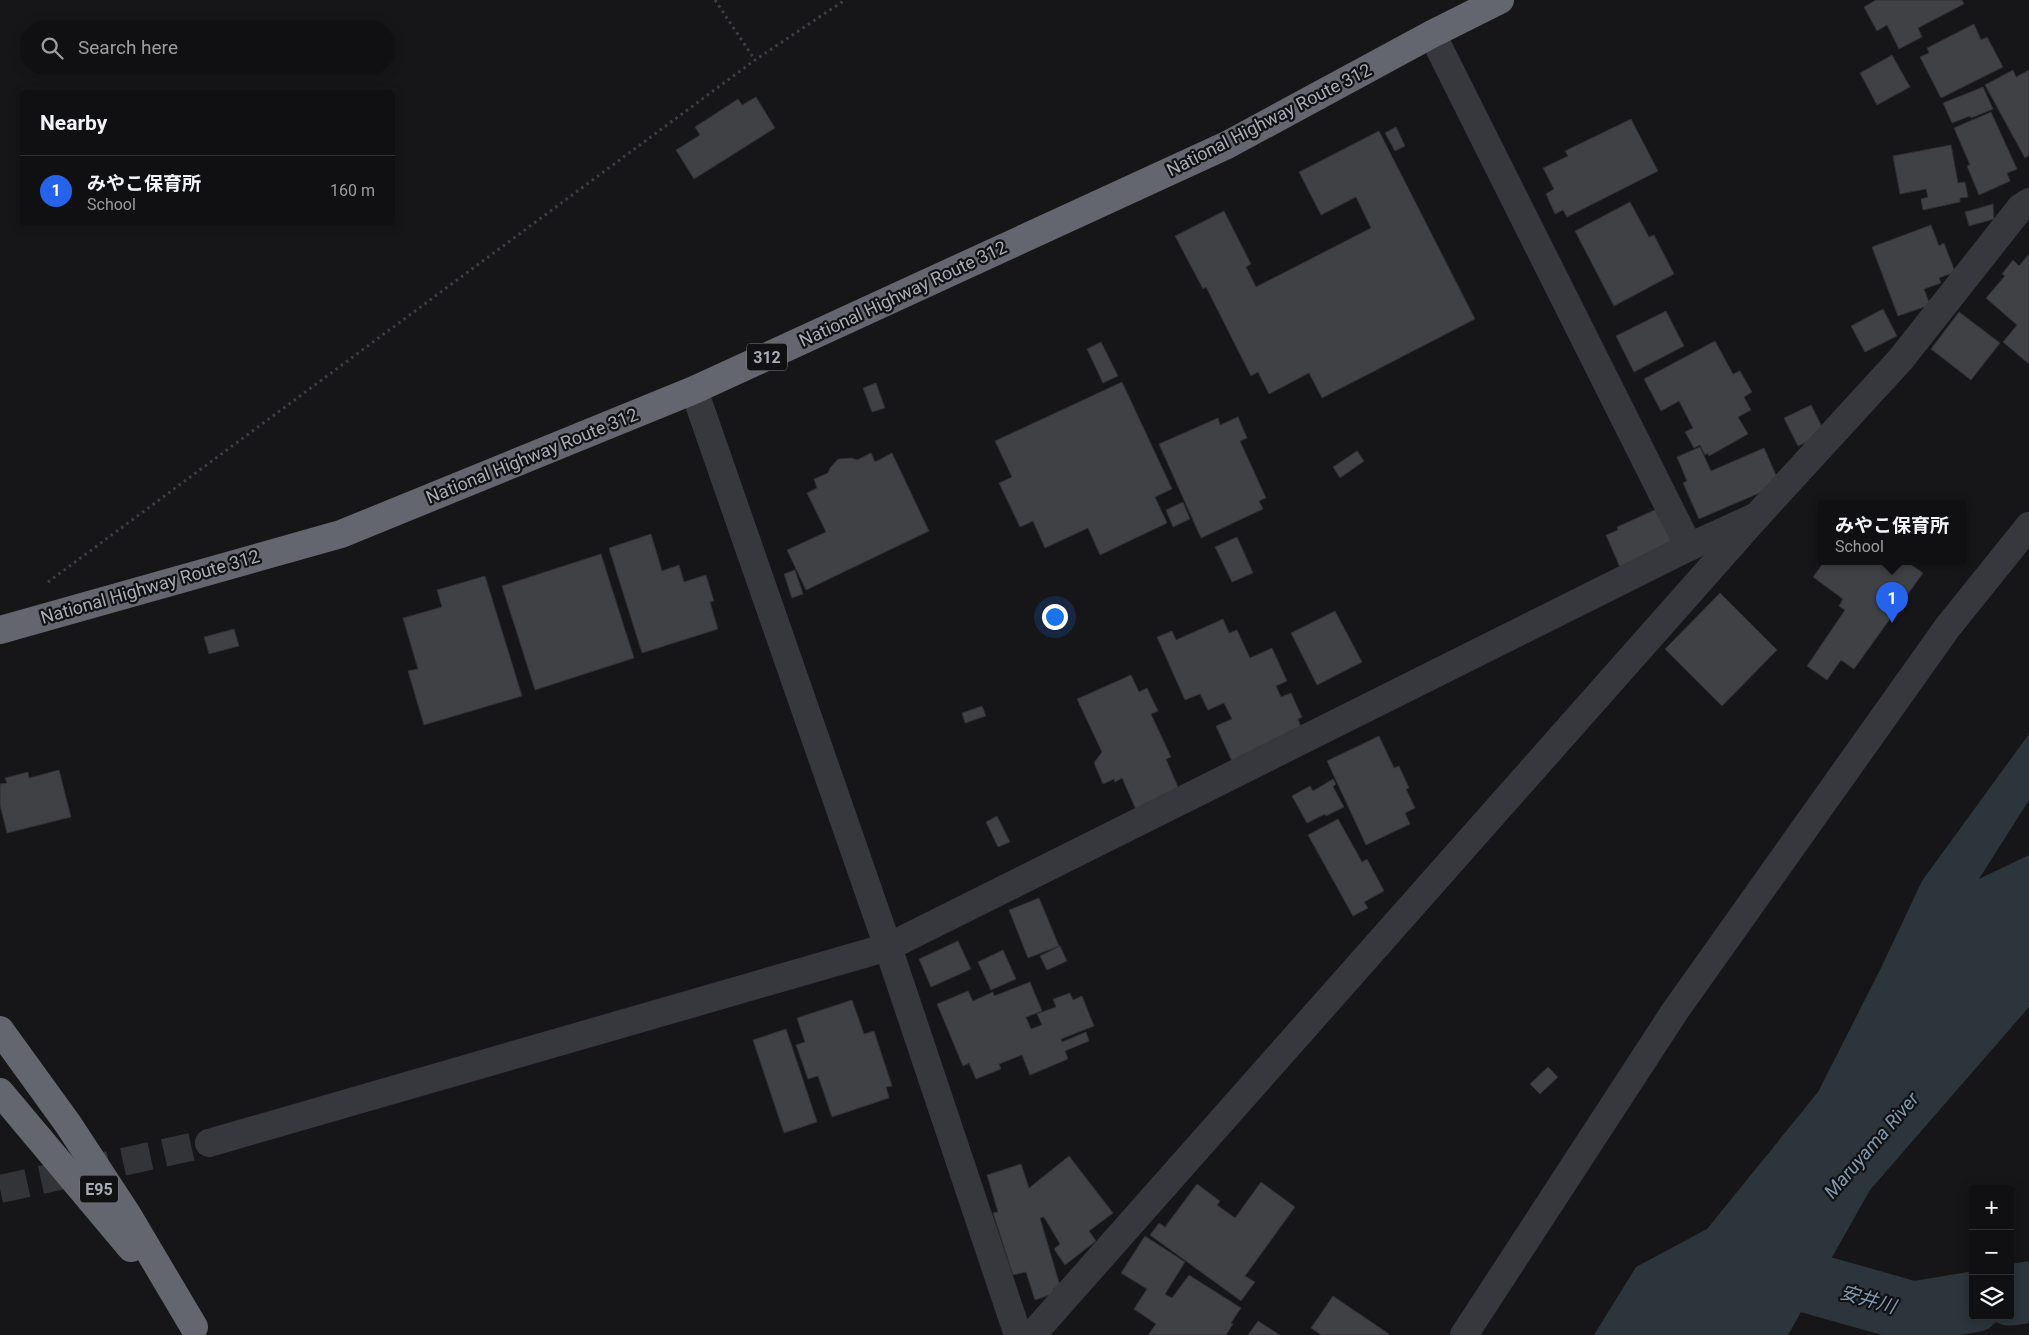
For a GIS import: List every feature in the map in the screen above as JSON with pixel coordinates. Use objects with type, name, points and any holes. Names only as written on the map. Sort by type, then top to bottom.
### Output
[{"type":"highway","name":"National Highway Route 312","points":[[0,630],[341,534],[694,390],[1227,145],[1432,34],[1500,0]]},
{"type":"highway","points":[[0,1030],[68,1124],[127,1214],[196,1331]]},
{"type":"highway","name":"E95","points":[[0,1054],[52,1123],[196,1331]]},
{"type":"highway","points":[[0,1092],[114,1226],[196,1331]]},
{"type":"street","points":[[1432,34],[1689,547]]},
{"type":"street","points":[[1032,1335],[1758,516],[1901,359],[2020,207],[2029,202]]},
{"type":"street","points":[[694,390],[888,948],[1018,1335]]},
{"type":"street","points":[[209,1142],[888,948],[1689,547],[1758,516]]},
{"type":"street","points":[[1464,1335],[1675,1011],[1947,628],[2029,526]]},
{"type":"path","points":[[715,0],[755,60]]},
{"type":"path","points":[[40,588],[755,60],[845,0]]},
{"type":"water","name":"Maruyama River","points":[[2029,734],[2029,800],[1979,879],[2029,855],[2029,1007],[1870,1190],[1788,1335],[1594,1335],[1636,1267],[1707,1229],[1818,1092],[1880,970],[1922,881]]},
{"type":"building","points":[[1876,0],[1962,0],[1964,4],[1918,28],[1922,37],[1899,49],[1887,25],[1877,31],[1864,7]]},
{"type":"building","points":[[1974,24],[1981,40],[1987,37],[2003,67],[1941,98],[1920,57],[1929,53],[1927,48]]},
{"type":"building","points":[[1892,55],[1910,87],[1877,105],[1860,73]]},
{"type":"building","points":[[2013,70],[2016,77],[2029,70],[2029,155],[2025,158],[1985,85]]},
{"type":"building","points":[[1983,87],[1993,109],[1952,123],[1943,103]]},
{"type":"building","points":[[756,97],[775,128],[694,179],[676,150],[700,135],[695,127],[738,99],[742,105]]},
{"type":"building","points":[[1991,112],[2017,169],[2007,173],[2010,181],[1979,195],[1967,166],[1970,165],[1954,128]]},
{"type":"building","points":[[1631,119],[1658,171],[1567,217],[1563,210],[1555,214],[1546,194],[1554,189],[1543,168],[1568,156],[1565,151]]},
{"type":"building","points":[[1396,127],[1405,146],[1395,151],[1385,133]]},
{"type":"building","points":[[1379,131],[1475,319],[1322,398],[1309,373],[1269,394],[1258,372],[1251,376],[1206,287],[1203,289],[1175,236],[1224,211],[1251,264],[1246,267],[1256,287],[1371,228],[1356,197],[1321,215],[1299,172]]},
{"type":"building","points":[[1951,145],[1958,183],[1965,182],[1968,197],[1960,198],[1960,202],[1923,210],[1921,199],[1928,197],[1926,189],[1900,194],[1893,156]]},
{"type":"building","points":[[1630,202],[1649,237],[1654,235],[1674,274],[1614,306],[1575,231]]},
{"type":"building","points":[[1993,204],[1994,219],[1969,226],[1965,212]]},
{"type":"building","points":[[1931,225],[1939,246],[1944,243],[1955,272],[1939,278],[1941,283],[1924,289],[1930,305],[1898,316],[1872,247]]},
{"type":"building","points":[[2029,254],[2029,364],[2003,342],[2017,325],[1986,298],[2005,276],[2002,274],[2013,260],[2019,266]]},
{"type":"building","points":[[1883,309],[1897,336],[1865,352],[1851,326]]},
{"type":"building","points":[[1666,311],[1684,346],[1634,372],[1616,336]]},
{"type":"building","points":[[1959,312],[2000,343],[1971,380],[1931,349]]},
{"type":"building","points":[[1715,341],[1733,374],[1740,371],[1752,392],[1744,397],[1751,410],[1738,417],[1748,434],[1709,456],[1707,453],[1705,455],[1700,445],[1694,448],[1685,432],[1693,428],[1679,401],[1661,411],[1644,379]]},
{"type":"building","points":[[1101,342],[1118,376],[1103,383],[1087,349]]},
{"type":"building","points":[[1122,382],[1172,489],[1155,497],[1167,523],[1100,555],[1088,528],[1045,548],[1033,521],[1020,527],[999,483],[1012,477],[995,441]]},
{"type":"building","points":[[876,383],[885,408],[872,412],[863,388]]},
{"type":"building","points":[[1811,405],[1825,433],[1798,446],[1784,418]]},
{"type":"building","points":[[1238,417],[1247,438],[1240,441],[1266,498],[1259,501],[1263,509],[1201,538],[1159,444],[1218,418],[1220,425]]},
{"type":"building","points":[[1700,447],[1711,471],[1764,448],[1780,484],[1699,519],[1683,483],[1687,481],[1677,457]]},
{"type":"building","points":[[1357,451],[1364,461],[1340,478],[1333,467]]},
{"type":"building","points":[[871,453],[875,462],[892,453],[929,531],[806,590],[787,550],[826,532],[807,493],[817,488],[814,479],[828,473],[838,459],[852,458],[857,460]]},
{"type":"building","points":[[1183,502],[1190,519],[1173,527],[1166,510]]},
{"type":"building","points":[[1659,508],[1677,546],[1622,572],[1606,535],[1618,530],[1617,527]]},
{"type":"building","points":[[651,534],[662,571],[679,565],[684,582],[706,575],[714,601],[710,602],[718,629],[642,653],[609,548]]},
{"type":"building","points":[[1237,537],[1253,573],[1232,582],[1215,547]]},
{"type":"building","points":[[601,554],[634,658],[535,690],[502,586]]},
{"type":"building","points":[[1822,565],[1911,565],[1923,573],[1854,669],[1841,660],[1827,680],[1807,666],[1845,610],[1839,606],[1843,599],[1813,577]]},
{"type":"building","points":[[795,570],[803,594],[792,598],[784,574]]},
{"type":"building","points":[[485,576],[522,696],[424,725],[408,671],[418,669],[403,618],[442,607],[437,590]]},
{"type":"building","points":[[1720,593],[1777,650],[1722,706],[1665,649]]},
{"type":"building","points":[[1335,611],[1362,662],[1317,685],[1291,633]]},
{"type":"building","points":[[1223,619],[1229,633],[1237,630],[1250,658],[1272,648],[1287,681],[1276,686],[1281,697],[1291,693],[1302,717],[1298,719],[1301,727],[1235,768],[1216,726],[1232,719],[1224,703],[1208,710],[1200,694],[1185,700],[1157,637],[1172,631],[1176,640]]},
{"type":"building","points":[[234,629],[239,646],[209,654],[204,637]]},
{"type":"building","points":[[1131,675],[1139,692],[1147,688],[1158,711],[1151,714],[1171,757],[1166,759],[1181,794],[1138,814],[1122,778],[1115,782],[1114,779],[1103,784],[1094,763],[1102,752],[1077,699]]},
{"type":"building","points":[[982,706],[986,716],[965,723],[962,713]]},
{"type":"building","points":[[1379,736],[1394,768],[1399,766],[1409,788],[1406,789],[1415,808],[1405,813],[1410,824],[1366,845],[1327,761]]},
{"type":"building","points":[[59,770],[71,817],[7,833],[0,805],[0,784],[7,783],[5,778],[28,772],[29,778]]},
{"type":"building","points":[[1333,779],[1336,784],[1333,787],[1344,807],[1307,823],[1292,796],[1310,786],[1313,791]]},
{"type":"building","points":[[997,816],[1010,842],[998,847],[986,822]]},
{"type":"building","points":[[1338,819],[1362,862],[1367,859],[1384,891],[1364,902],[1368,908],[1353,916],[1308,835]]},
{"type":"building","points":[[1039,898],[1059,946],[1028,958],[1009,910]]},
{"type":"building","points":[[958,941],[971,969],[931,987],[919,959]]},
{"type":"building","points":[[1060,946],[1067,961],[1047,970],[1040,956]]},
{"type":"building","points":[[1003,950],[1016,979],[991,990],[978,962]]},
{"type":"building","points":[[1030,982],[1042,1011],[1026,1017],[1031,1029],[1042,1025],[1037,1014],[1056,1007],[1053,999],[1070,993],[1073,1000],[1082,996],[1094,1026],[1061,1039],[1062,1042],[1086,1032],[1089,1041],[1065,1051],[1068,1059],[1030,1075],[1022,1055],[999,1064],[1001,1069],[976,1079],[969,1063],[963,1066],[937,1004],[968,991],[973,1001],[993,992],[994,996]]},
{"type":"building","points":[[852,1000],[864,1034],[874,1031],[892,1086],[886,1087],[889,1098],[832,1117],[818,1076],[808,1079],[796,1045],[805,1042],[797,1018]]},
{"type":"building","points":[[786,1029],[817,1122],[784,1133],[753,1040]]},
{"type":"building","points":[[1548,1067],[1558,1077],[1540,1094],[1530,1084]]},
{"type":"building","points":[[1069,1156],[1113,1213],[1089,1231],[1096,1241],[1065,1265],[1054,1249],[1060,1244],[1044,1217],[1040,1218],[1060,1286],[1053,1289],[1055,1293],[1035,1300],[1026,1272],[1013,1275],[993,1213],[998,1212],[987,1175],[1021,1164],[1029,1188]]},
{"type":"building","points":[[1261,1182],[1295,1207],[1245,1276],[1255,1282],[1241,1301],[1150,1235],[1159,1223],[1165,1227],[1197,1184],[1220,1201],[1217,1205],[1235,1218]]},
{"type":"building","points":[[1145,1236],[1185,1262],[1165,1294],[1172,1298],[1189,1275],[1241,1308],[1226,1335],[1148,1335],[1156,1324],[1134,1309],[1147,1289],[1121,1273]]},
{"type":"building","points":[[1333,1296],[1389,1334],[1321,1335],[1311,1328]]},
{"type":"building","points":[[1258,1321],[1280,1335],[1248,1335]]},
{"type":"waterway","name":"安井川","points":[[1764,1270],[1913,1312],[1969,1303]]},
{"type":"waterway","name":"安井川","points":[[2014,1294],[2029,1292]]},
{"type":"tunnel","points":[[0,1189],[209,1143]]},
{"type":"place","name":"みやこ保育所","points":[[1892,623]]}]
